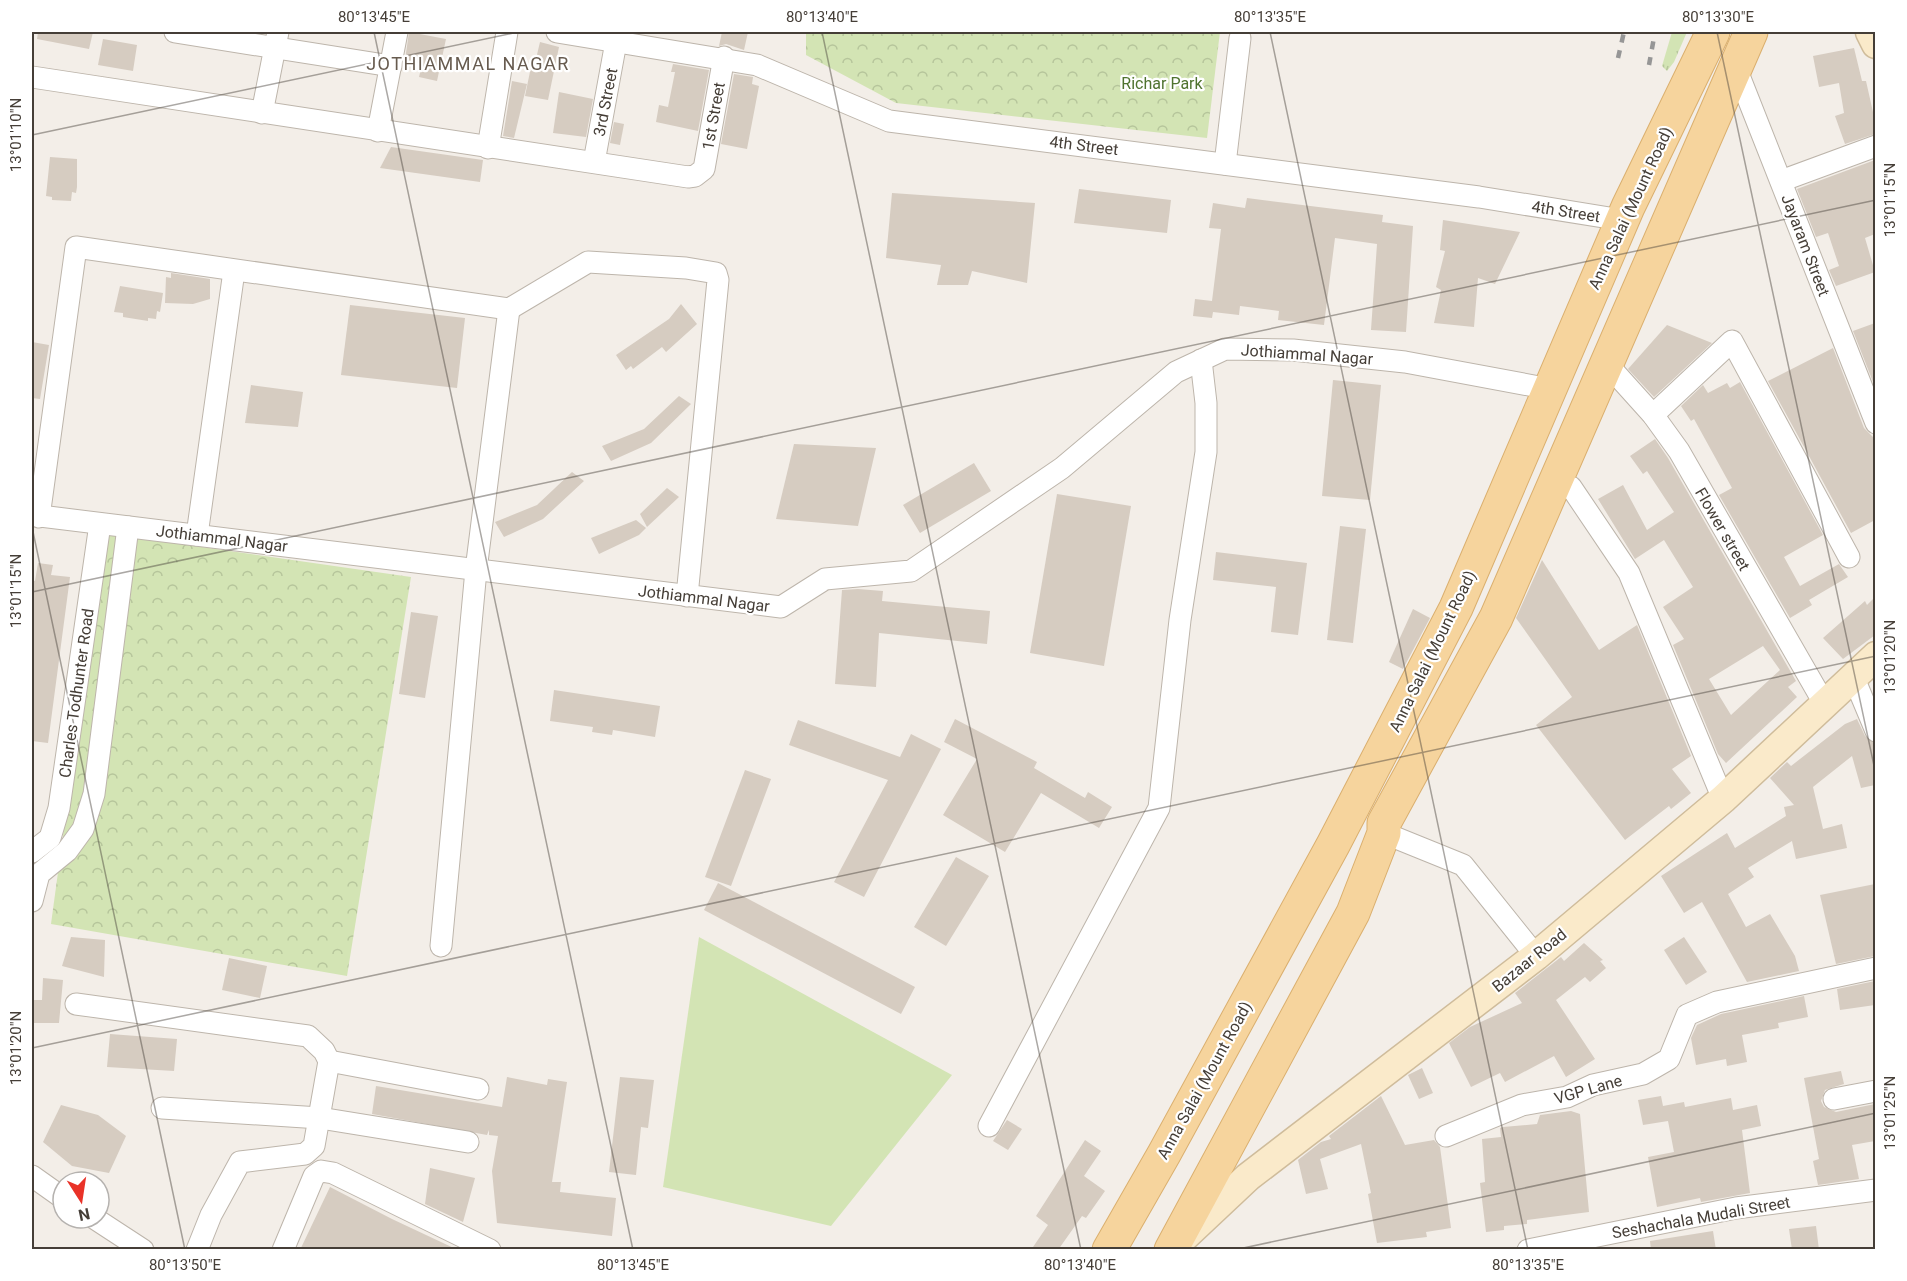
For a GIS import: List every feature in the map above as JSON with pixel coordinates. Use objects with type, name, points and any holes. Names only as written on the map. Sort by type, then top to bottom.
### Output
[{"type":"main road","name":"Anna Salai (Mount Road)","points":[[1109,1250],[1333,845],[1456,608],[1622,220],[1713,32]]},
{"type":"main road","points":[[1171,1249],[1353,913],[1384,833],[1384,823],[1496,618],[1751,32]]},
{"type":"street","points":[[175,32],[276,39],[390,66]]},
{"type":"street","points":[[378,131],[397,32]]},
{"type":"street","points":[[488,148],[507,32]]},
{"type":"street","name":"4th Street","points":[[557,32],[724,57],[779,73],[889,121],[1225,164],[1622,220]]},
{"type":"street","points":[[1870,32],[1875,44]]},
{"type":"street","points":[[1225,164],[1240,38]]},
{"type":"street","points":[[262,113],[276,39]]},
{"type":"street","name":"3rd Street","points":[[594,162],[616,42]]},
{"type":"street","name":"1st Street","points":[[594,162],[688,177],[700,173],[705,163],[724,57]]},
{"type":"street","name":"Jayaram Street","points":[[1736,68],[1875,423]]},
{"type":"street","points":[[32,77],[488,148],[594,162]]},
{"type":"street","points":[[1781,181],[1875,146]]},
{"type":"street","points":[[35,516],[76,247],[509,309],[588,262],[686,268],[716,273],[718,285],[687,596]]},
{"type":"street","points":[[198,535],[234,271]]},
{"type":"street","points":[[441,946],[476,570],[509,309]]},
{"type":"street","points":[[1653,415],[1732,341],[1849,557]]},
{"type":"street","name":"Jothiammal Nagar","points":[[35,516],[782,607],[825,579],[910,571],[1062,468],[1176,372],[1225,350],[1293,350],[1405,362],[1550,389]]},
{"type":"street","points":[[989,1126],[1159,808],[1180,620],[1206,452],[1206,403],[1201,360]]},
{"type":"street","name":"Flower street","points":[[1608,365],[1653,415],[1679,451],[1824,703]]},
{"type":"street","points":[[1571,487],[1629,573],[1723,799]]},
{"type":"street","name":"Charles Todhunter Road","points":[[37,843],[55,827],[59,808],[100,524]]},
{"type":"street","points":[[32,901],[35,873],[67,851],[83,828],[94,794],[128,527]]},
{"type":"street","name":"Bazaar Road","points":[[1171,1249],[1248,1177],[1536,956],[1723,799],[1875,656]]},
{"type":"street","points":[[1853,676],[1875,731]]},
{"type":"street","points":[[1384,833],[1463,865],[1536,956]]},
{"type":"street","name":"VGP Lane","points":[[1446,1136],[1522,1105],[1567,1097],[1593,1085],[1643,1074],[1669,1059],[1687,1015],[1717,1002],[1875,968]]},
{"type":"street","points":[[76,1004],[308,1036],[324,1051],[329,1061],[314,1146],[304,1154],[240,1162],[211,1215],[197,1250]]},
{"type":"street","points":[[329,1061],[478,1089]]},
{"type":"street","points":[[1834,1099],[1875,1091]]},
{"type":"street","points":[[162,1108],[320,1118],[468,1142]]},
{"type":"street","points":[[283,1250],[314,1176],[321,1171],[333,1173],[490,1250]]},
{"type":"street","points":[[32,1176],[51,1189]]},
{"type":"street","name":"Seshachala Mudali Street","points":[[1528,1250],[1736,1208],[1875,1190]]},
{"type":"street","points":[[111,1229],[143,1250]]},
{"type":"green space","name":"Richar Park","points":[[806,32],[1220,32],[1207,138],[896,103],[806,55]]},
{"type":"green space","points":[[1672,32],[1687,32],[1674,62],[1667,71],[1662,66]]},
{"type":"green space","points":[[104,533],[411,577],[347,976],[51,924]]},
{"type":"green space","points":[[699,937],[952,1075],[831,1226],[663,1187]]},
{"type":"building","points":[[38,32],[93,32],[89,49],[37,39]]},
{"type":"building","points":[[409,32],[446,39],[437,81],[419,77],[422,64],[405,60]]},
{"type":"building","points":[[722,32],[748,32],[744,50],[726,44],[719,46]]},
{"type":"building","points":[[103,39],[137,45],[133,71],[98,65]]},
{"type":"building","points":[[540,42],[559,47],[548,100],[525,96],[532,62],[535,63]]},
{"type":"building","points":[[1854,48],[1862,81],[1866,81],[1875,121],[1875,134],[1845,144],[1835,116],[1844,113],[1839,83],[1819,87],[1813,56]]},
{"type":"building","points":[[673,64],[709,70],[698,131],[656,122],[659,105],[668,107],[675,72],[671,72]]},
{"type":"building","points":[[734,74],[753,77],[752,84],[759,86],[747,149],[721,144]]},
{"type":"building","points":[[512,81],[527,84],[514,138],[503,136]]},
{"type":"building","points":[[559,92],[593,99],[586,137],[553,133]]},
{"type":"building","points":[[614,122],[624,124],[620,145],[610,143]]},
{"type":"building","points":[[391,147],[483,160],[480,182],[380,168]]},
{"type":"building","points":[[50,157],[77,159],[77,187],[76,193],[72,192],[71,201],[52,200],[52,197],[46,196]]},
{"type":"building","points":[[1875,160],[1875,234],[1865,238],[1875,272],[1836,286],[1829,270],[1839,266],[1828,233],[1816,237],[1797,189]]},
{"type":"building","points":[[1079,189],[1171,200],[1167,233],[1074,223]]},
{"type":"building","points":[[892,193],[1035,203],[1027,283],[972,271],[968,285],[937,285],[941,265],[886,258]]},
{"type":"building","points":[[1247,198],[1383,215],[1382,222],[1413,226],[1406,332],[1371,330],[1377,244],[1335,238],[1324,325],[1278,320],[1279,311],[1240,306],[1239,315],[1213,312],[1212,318],[1193,316],[1195,299],[1212,301],[1221,229],[1209,228],[1213,203],[1245,208]]},
{"type":"building","points":[[1443,220],[1520,232],[1495,284],[1478,278],[1474,327],[1434,323],[1441,290],[1436,287],[1445,251],[1440,250]]},
{"type":"building","points":[[171,273],[210,279],[210,299],[193,304],[165,303],[166,277],[171,278]]},
{"type":"building","points":[[120,286],[163,293],[160,312],[157,311],[156,319],[148,318],[148,321],[123,317],[123,313],[114,312]]},
{"type":"building","points":[[681,304],[697,324],[666,352],[662,347],[633,369],[631,366],[626,370],[616,355],[669,319]]},
{"type":"building","points":[[350,305],[465,318],[457,388],[341,375]]},
{"type":"building","points":[[1875,323],[1875,387],[1853,331]]},
{"type":"building","points":[[1667,325],[1712,343],[1654,397],[1628,369]]},
{"type":"building","points":[[32,342],[49,345],[40,399],[32,398]]},
{"type":"building","points":[[1833,348],[1864,428],[1875,439],[1875,520],[1851,533],[1768,381]]},
{"type":"building","points":[[1333,380],[1381,385],[1370,500],[1322,496]]},
{"type":"building","points":[[1740,382],[1823,535],[1784,557],[1800,586],[1839,564],[1848,577],[1809,600],[1812,605],[1790,618],[1719,495],[1732,488],[1694,419],[1691,421],[1681,406],[1703,385],[1708,393],[1727,383],[1730,388]]},
{"type":"building","points":[[251,385],[303,392],[298,427],[245,423]]},
{"type":"building","points":[[679,396],[691,404],[651,443],[611,461],[602,446],[644,429]]},
{"type":"building","points":[[1655,439],[1796,681],[1788,687],[1797,697],[1726,763],[1718,754],[1673,645],[1684,639],[1663,607],[1693,587],[1664,540],[1635,559],[1598,499],[1623,485],[1647,530],[1674,512],[1647,471],[1643,474],[1630,456]],"holes":[[[1763,646],[1780,670],[1731,715],[1709,679]]]},
{"type":"building","points":[[794,444],[876,448],[858,526],[776,519]]},
{"type":"building","points":[[974,463],[991,491],[920,533],[903,505]]},
{"type":"building","points":[[572,472],[584,481],[543,519],[504,537],[495,522],[537,505]]},
{"type":"building","points":[[667,488],[679,497],[647,527],[640,514]]},
{"type":"building","points":[[1057,494],[1131,506],[1104,666],[1030,653]]},
{"type":"building","points":[[636,520],[646,528],[639,535],[599,554],[591,538]]},
{"type":"building","points":[[1340,526],[1366,529],[1353,643],[1327,640]]},
{"type":"building","points":[[1216,552],[1307,563],[1298,635],[1271,632],[1276,587],[1213,580]]},
{"type":"building","points":[[1542,560],[1599,650],[1637,625],[1691,756],[1672,769],[1691,793],[1671,809],[1669,806],[1625,840],[1536,725],[1572,697],[1516,618]]},
{"type":"building","points":[[38,563],[53,565],[51,575],[70,577],[48,743],[32,741],[32,580],[35,581]]},
{"type":"building","points":[[842,590],[883,591],[882,601],[990,611],[987,644],[879,633],[876,687],[835,684]]},
{"type":"building","points":[[1875,597],[1875,635],[1843,659],[1823,638],[1865,601],[1867,605]]},
{"type":"building","points":[[1413,609],[1430,618],[1403,669],[1389,662]]},
{"type":"building","points":[[411,612],[438,616],[425,698],[399,694]]},
{"type":"building","points":[[554,690],[660,706],[655,737],[613,730],[612,735],[592,732],[593,727],[550,721]]},
{"type":"building","points":[[955,719],[1037,762],[1034,768],[1085,798],[1088,792],[1112,807],[1099,828],[1041,793],[1005,852],[943,815],[977,759],[944,742]]},
{"type":"building","points":[[1857,719],[1865,736],[1875,744],[1875,785],[1861,788],[1852,756],[1813,787],[1823,829],[1842,824],[1847,848],[1796,859],[1792,841],[1748,868],[1754,877],[1728,894],[1746,927],[1770,914],[1795,956],[1799,971],[1747,982],[1702,902],[1684,913],[1661,876],[1727,833],[1735,848],[1786,816],[1784,807],[1794,805],[1770,778],[1787,762],[1791,766],[1845,724]]},
{"type":"building","points":[[798,720],[900,757],[911,734],[941,749],[864,897],[834,882],[888,780],[789,745]]},
{"type":"building","points":[[745,770],[771,779],[731,886],[705,877]]},
{"type":"building","points":[[956,857],[989,876],[946,946],[914,927]]},
{"type":"building","points":[[718,883],[915,987],[901,1014],[704,910]]},
{"type":"building","points":[[1875,884],[1875,956],[1836,964],[1820,895]]},
{"type":"building","points":[[71,937],[105,940],[104,977],[62,966]]},
{"type":"building","points":[[1684,937],[1707,972],[1686,985],[1664,950]]},
{"type":"building","points":[[1584,943],[1603,960],[1600,961],[1606,968],[1590,982],[1585,977],[1556,1000],[1595,1059],[1566,1077],[1554,1056],[1505,1082],[1500,1073],[1471,1087],[1449,1043],[1470,1027],[1522,1003],[1515,993],[1561,957],[1564,961]]},
{"type":"building","points":[[229,958],[267,966],[260,998],[222,990]]},
{"type":"building","points":[[43,978],[63,980],[59,1023],[32,1023],[32,1000],[42,1000]]},
{"type":"building","points":[[1875,981],[1875,1005],[1840,1010],[1837,989]]},
{"type":"building","points":[[1804,996],[1808,1017],[1778,1023],[1779,1028],[1742,1035],[1747,1062],[1727,1066],[1726,1059],[1696,1065],[1691,1038],[1697,1025],[1721,1014]]},
{"type":"building","points":[[110,1034],[177,1039],[174,1071],[107,1067]]},
{"type":"building","points":[[1422,1068],[1433,1093],[1419,1099],[1408,1075]]},
{"type":"building","points":[[1841,1071],[1844,1084],[1825,1090],[1821,1101],[1824,1107],[1836,1112],[1875,1104],[1875,1141],[1852,1145],[1859,1179],[1818,1185],[1813,1161],[1819,1159],[1804,1078]]},
{"type":"building","points":[[507,1077],[547,1085],[548,1079],[567,1082],[552,1182],[561,1182],[560,1192],[616,1198],[612,1236],[497,1223],[492,1171],[498,1136],[489,1135],[489,1130],[487,1135],[372,1114],[376,1086],[502,1107]]},
{"type":"building","points":[[620,1077],[654,1080],[648,1128],[641,1127],[636,1175],[609,1172]]},
{"type":"building","points":[[1381,1096],[1405,1145],[1434,1140],[1440,1147],[1451,1228],[1426,1232],[1427,1237],[1377,1243],[1368,1194],[1371,1193],[1361,1144],[1320,1159],[1328,1189],[1306,1194],[1298,1160],[1321,1142],[1331,1139],[1329,1136]]},
{"type":"building","points":[[1661,1096],[1663,1106],[1684,1102],[1685,1107],[1731,1098],[1733,1110],[1757,1105],[1761,1126],[1742,1130],[1750,1193],[1701,1202],[1700,1198],[1657,1207],[1648,1157],[1674,1152],[1668,1121],[1643,1125],[1638,1100]]},
{"type":"building","points":[[61,1105],[98,1115],[126,1136],[110,1170],[72,1166],[43,1142]]},
{"type":"building","points":[[1571,1111],[1580,1114],[1589,1212],[1527,1220],[1527,1224],[1504,1226],[1504,1230],[1486,1232],[1480,1183],[1485,1182],[1482,1139],[1501,1137],[1500,1128],[1503,1127],[1537,1124],[1540,1115]]},
{"type":"building","points":[[1007,1120],[1022,1129],[1008,1150],[993,1141]]},
{"type":"building","points":[[1085,1140],[1101,1151],[1084,1176],[1105,1191],[1086,1218],[1082,1216],[1058,1250],[1031,1250],[1048,1225],[1036,1216]]},
{"type":"building","points":[[430,1168],[475,1178],[463,1222],[425,1204]]},
{"type":"building","points":[[330,1187],[392,1219],[458,1250],[300,1250]]},
{"type":"building","points":[[1816,1226],[1819,1250],[1792,1250],[1789,1229]]},
{"type":"building","points":[[1713,1231],[1716,1250],[1651,1250],[1650,1241]]},
{"type":"railway","points":[[1618,58],[1624,32]]},
{"type":"railway","points":[[1649,65],[1655,32]]},
{"type":"district","name":"JOTHIAMMAL NAGAR","points":[[468,64]]}]
